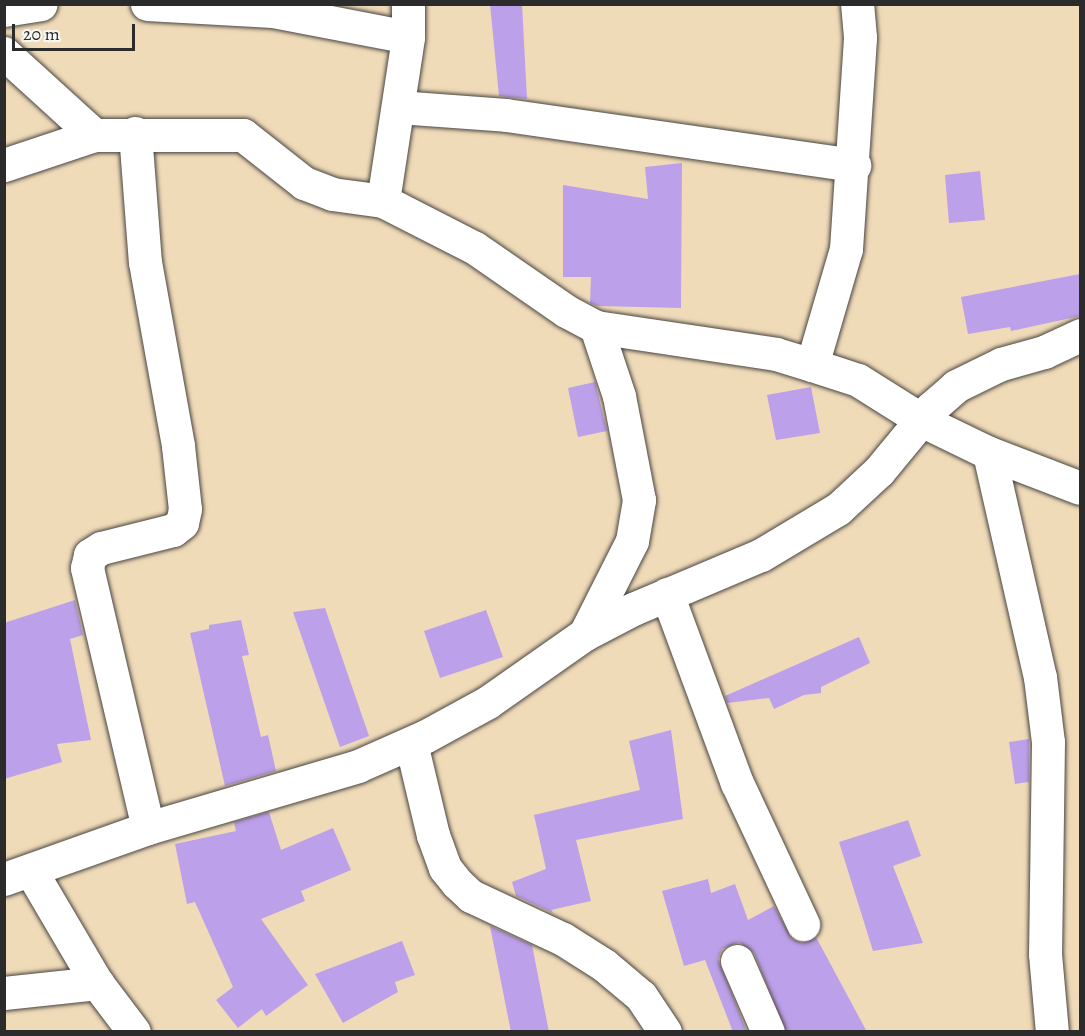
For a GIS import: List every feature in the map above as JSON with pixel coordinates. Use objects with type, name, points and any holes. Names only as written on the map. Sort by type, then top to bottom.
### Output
[{"type":"street","points":[[4,10],[41,4]]},
{"type":"street","points":[[147,4],[273,11],[408,37]]},
{"type":"street","points":[[383,201],[408,37],[408,4]]},
{"type":"street","points":[[812,365],[846,249],[854,165],[860,37],[857,4]]},
{"type":"street","points":[[4,53],[94,135]]},
{"type":"street","points":[[398,107],[506,115],[854,165]]},
{"type":"street","points":[[135,133],[145,262],[178,446],[184,509],[182,523],[173,530],[101,548],[90,555],[87,568],[148,828]]},
{"type":"street","points":[[4,165],[94,135],[135,133],[243,135],[316,190],[383,201],[476,248],[557,306],[596,327],[776,354],[858,380],[923,421],[989,453],[1080,488]]},
{"type":"street","points":[[585,634],[632,541],[639,500],[619,396],[596,327]]},
{"type":"street","points":[[134,1032],[13,873],[148,828],[358,766],[411,743],[488,702],[585,634],[667,594],[761,555],[838,509],[879,471],[923,421],[931,408],[956,386],[1001,364],[1044,352],[1080,335]]},
{"type":"street","points":[[989,453],[1040,677],[1048,742],[1045,954],[1052,1032]]},
{"type":"street","points":[[667,594],[737,783],[803,924]]},
{"type":"street","points":[[411,743],[433,835],[445,868],[457,883],[471,896],[563,939],[604,965],[641,996],[665,1032]]},
{"type":"street","points":[[737,961],[768,1032]]},
{"type":"street","points":[[4,993],[97,983]]},
{"type":"building","points":[[490,4],[522,4],[527,99],[499,96]]},
{"type":"building","points":[[682,163],[681,308],[597,306],[590,303],[591,277],[563,277],[563,185],[648,199],[645,167]]},
{"type":"building","points":[[980,171],[985,220],[949,223],[945,175]]},
{"type":"building","points":[[1080,274],[1080,316],[1011,331],[1010,327],[968,334],[961,297]]},
{"type":"building","points":[[595,382],[607,431],[578,437],[568,388]]},
{"type":"building","points":[[811,387],[820,433],[776,440],[767,395]]},
{"type":"building","points":[[75,600],[83,635],[70,639],[91,740],[57,744],[62,762],[4,779],[4,623]]},
{"type":"building","points":[[325,608],[369,736],[340,747],[293,612]]},
{"type":"building","points":[[486,610],[503,657],[440,678],[424,631]]},
{"type":"building","points":[[241,620],[249,655],[242,656],[261,737],[268,735],[276,771],[225,786],[190,633],[209,629],[209,625]]},
{"type":"building","points":[[859,637],[870,663],[821,687],[821,693],[804,695],[774,709],[769,698],[727,703],[725,696]]},
{"type":"building","points":[[671,730],[683,819],[576,840],[591,901],[551,910],[553,913],[516,896],[512,882],[546,869],[534,815],[640,790],[629,741]]},
{"type":"building","points":[[1029,739],[1029,782],[1015,784],[1009,742]]},
{"type":"building","points":[[269,812],[281,850],[333,828],[351,870],[301,891],[305,901],[261,919],[308,985],[266,1016],[262,1009],[238,1028],[216,1000],[233,987],[195,902],[187,904],[175,844],[236,831],[234,822]]},
{"type":"building","points":[[908,820],[921,856],[893,866],[923,943],[873,951],[839,842]]},
{"type":"building","points":[[708,879],[711,893],[735,884],[748,920],[774,906],[792,939],[802,943],[816,937],[867,1032],[786,1032],[754,953],[739,942],[722,949],[718,959],[747,1032],[733,1032],[705,960],[684,966],[662,891]]},
{"type":"building","points":[[490,926],[532,945],[549,1032],[511,1032]]},
{"type":"building","points":[[402,941],[415,975],[395,982],[398,992],[343,1023],[315,974]]}]
